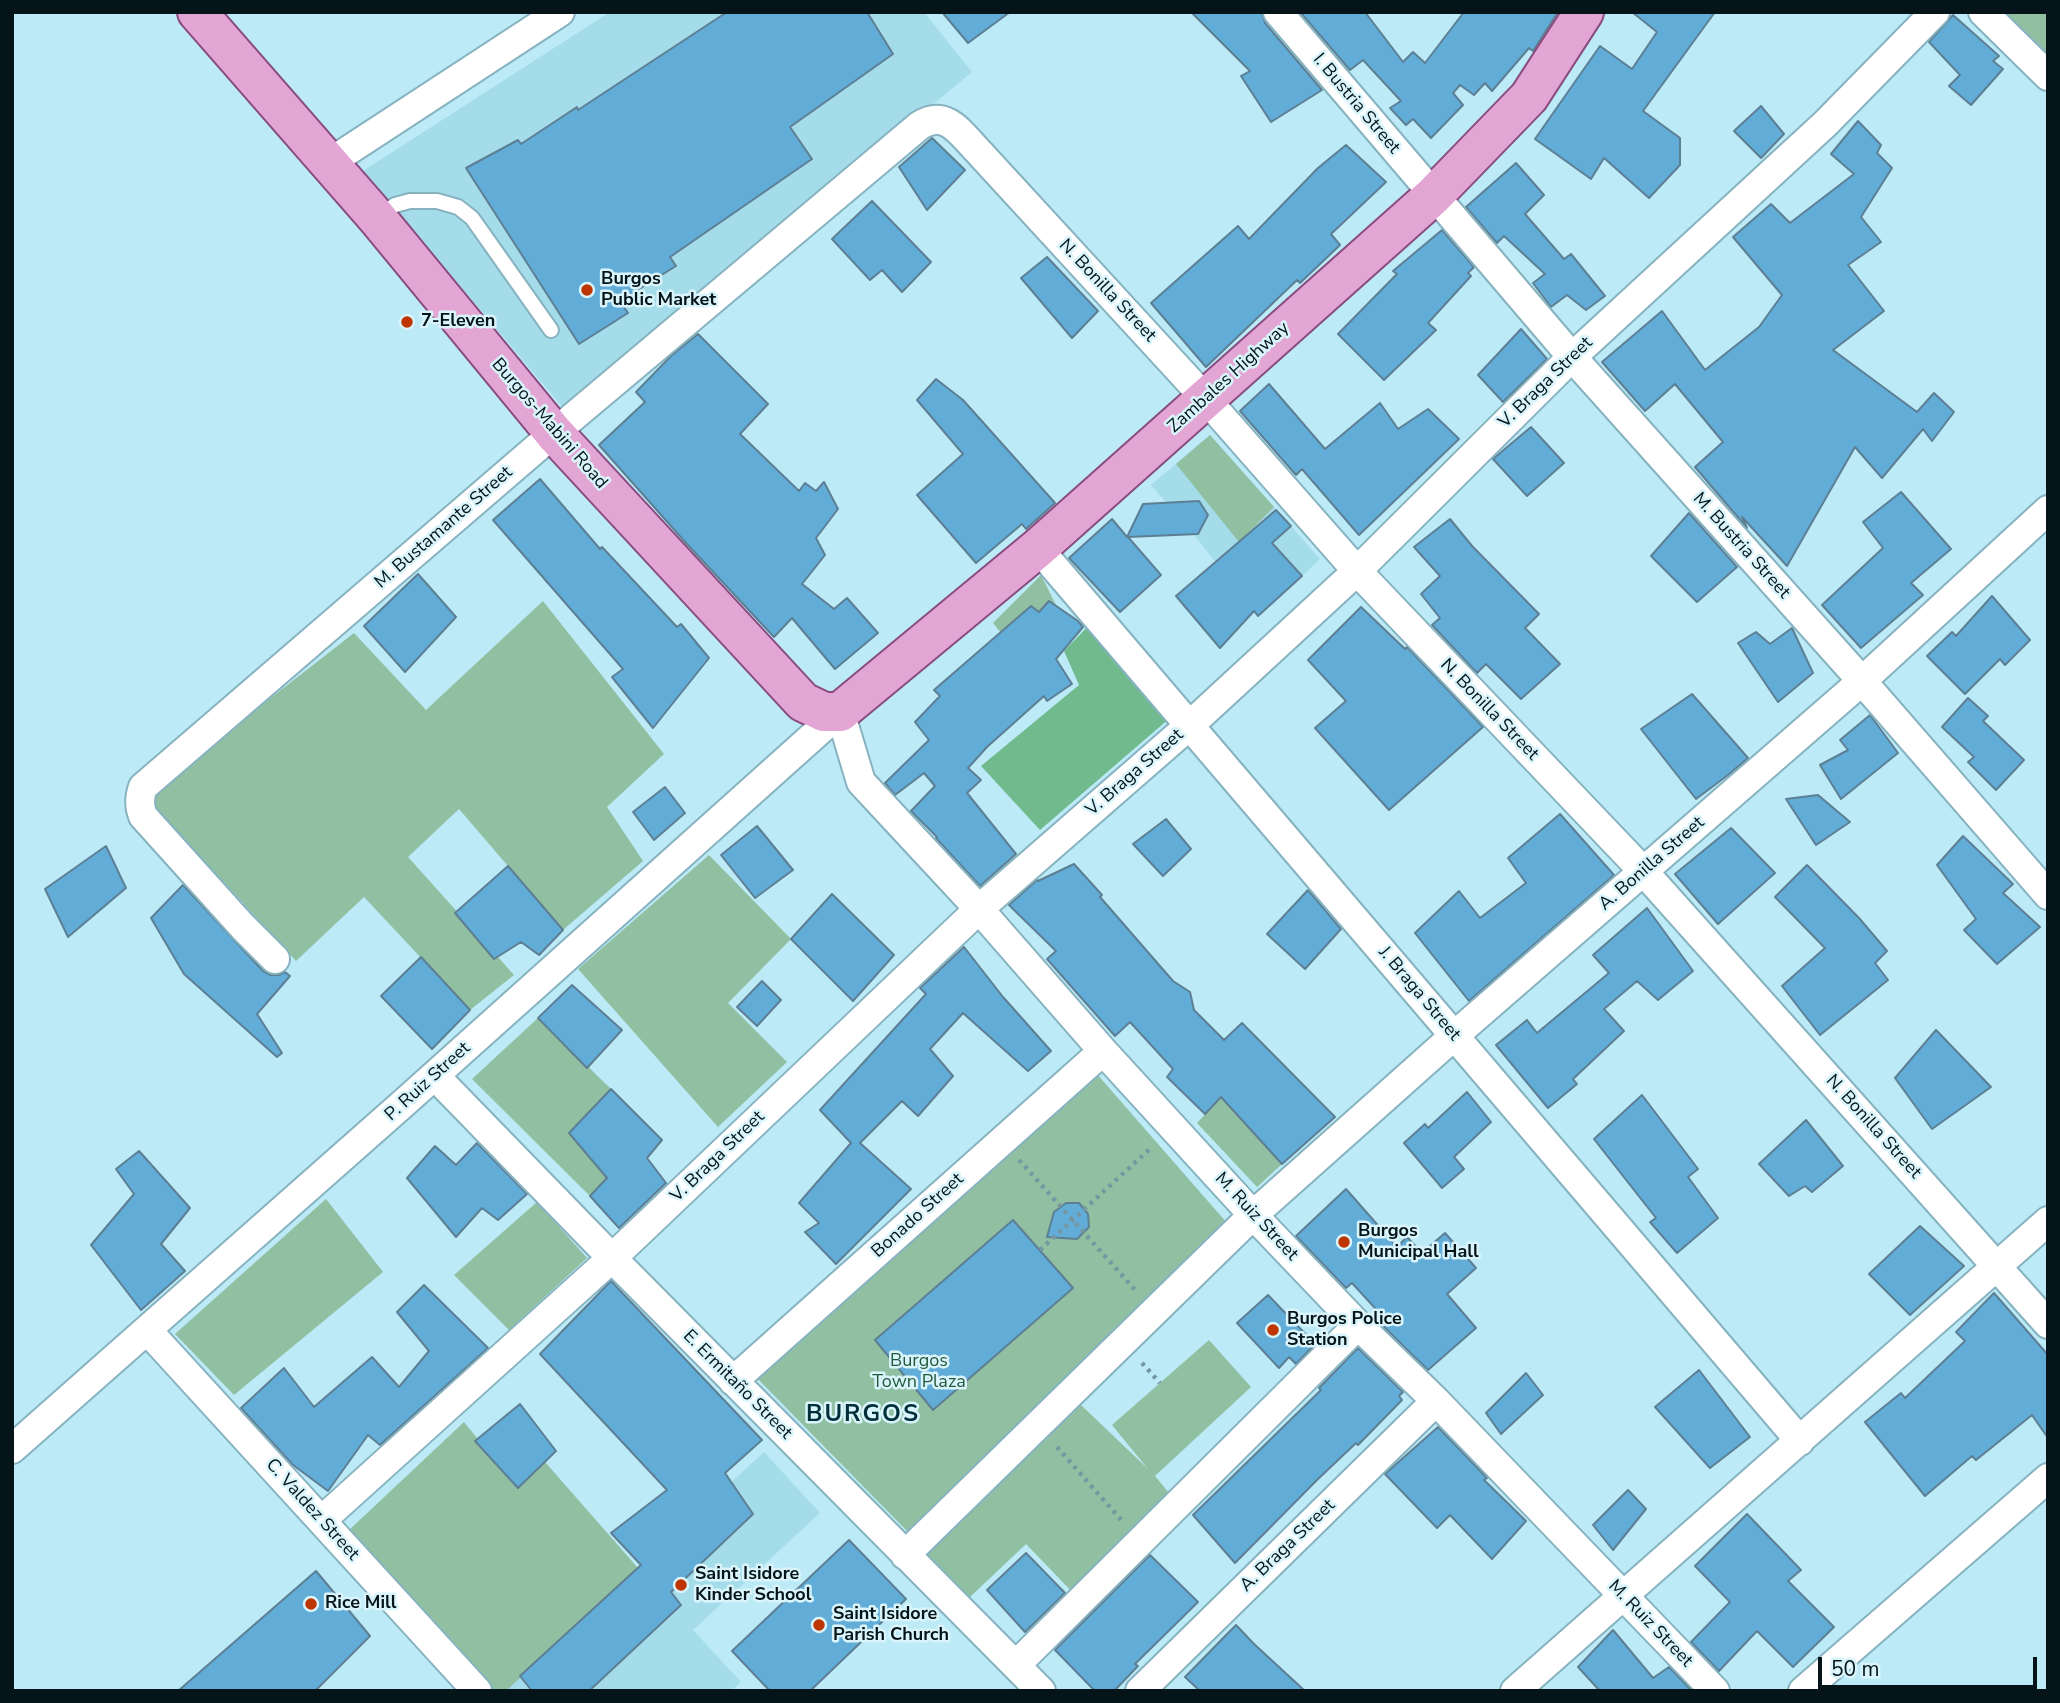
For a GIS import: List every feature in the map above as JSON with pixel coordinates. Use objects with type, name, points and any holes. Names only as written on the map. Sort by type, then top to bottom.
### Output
[{"type":"main road","name":"Burgos-Mabini Road","points":[[197,12],[377,218],[554,433],[803,702],[824,712],[841,712]]},
{"type":"main road","name":"Zambales Highway","points":[[841,712],[1038,548],[1433,196],[1529,97],[1584,12]]},
{"type":"street","points":[[329,163],[560,12]]},
{"type":"street","name":"I. Bustria Street","points":[[1278,12],[1433,196]]},
{"type":"street","name":"V. Braga Street","points":[[322,1520],[612,1258],[979,909],[1190,725],[1357,571],[1572,357],[1825,124],[1934,12]]},
{"type":"street","points":[[1983,12],[2048,76]]},
{"type":"street","name":"N. Bonilla Street","points":[[919,126],[927,120],[938,119],[947,121],[959,131],[1205,398],[1357,571],[1644,872],[2048,1324]]},
{"type":"street","name":"M. Bustamante Street","points":[[275,959],[143,817],[139,801],[143,787],[554,433],[919,126]]},
{"type":"street","name":"M. Bustria Street","points":[[1433,196],[2048,895]]},
{"type":"street","name":"A. Bonilla Street","points":[[905,1555],[1253,1215],[1455,1035],[1862,681],[2048,510]]},
{"type":"street","name":"J. Braga Street","points":[[1038,548],[1800,1441]]},
{"type":"street","name":"M. Ruiz Street","points":[[841,712],[861,782],[979,909],[1103,1051],[1253,1215],[1715,1691]]},
{"type":"street","name":"P. Ruiz Street","points":[[12,1449],[435,1076],[841,712]]},
{"type":"street","name":"Bonado Street","points":[[733,1381],[1103,1051]]},
{"type":"street","name":"E. Ermitaño Street","points":[[435,1076],[1041,1691]]},
{"type":"street","points":[[1515,1691],[2048,1220]]},
{"type":"street","points":[[1016,1665],[1358,1325]]},
{"type":"street","name":"C. Valdez Street","points":[[147,1330],[477,1691]]},
{"type":"street","name":"A. Braga Street","points":[[1140,1691],[1436,1401]]},
{"type":"street","points":[[1803,1691],[2048,1478]]},
{"type":"lane","points":[[377,218],[396,205],[411,201],[437,201],[458,207],[472,218],[551,330]]},
{"type":"path","points":[[1040,1250],[1173,1127]]},
{"type":"path","points":[[1003,1141],[1154,1312]]},
{"type":"path","points":[[1038,1425],[1140,1542]]},
{"type":"shaded area","name":"Burgos Public Market","points":[[610,12],[924,12],[972,72],[565,410],[363,171]]},
{"type":"shaded area","points":[[1210,435],[1320,559],[1302,576],[1235,588],[1151,485]]},
{"type":"shaded area","name":"Saint Isidore Kinder School","points":[[764,1452],[820,1513],[693,1630],[741,1682],[731,1691],[510,1691],[508,1688]]},
{"type":"green space","points":[[1997,12],[2048,12],[2048,61]]},
{"type":"green space","points":[[1210,435],[1274,507],[1239,542],[1176,464]]},
{"type":"green space","points":[[1041,575],[1057,607],[1049,601],[1039,612],[1031,606],[1001,633],[993,623]]},
{"type":"green space","points":[[543,601],[664,754],[607,807],[643,861],[563,930],[459,809],[408,857],[514,975],[470,1010],[364,897],[296,961],[145,796],[354,633],[426,710]]},
{"type":"green space","points":[[1097,617],[1178,711],[1040,830],[981,766],[1079,685],[1064,651]]},
{"type":"green space","points":[[709,855],[791,939],[728,1003],[787,1062],[718,1127],[578,969]]},
{"type":"green space","points":[[538,1018],[611,1089],[570,1133],[607,1178],[590,1196],[472,1079]]},
{"type":"green space","points":[[1267,1048],[1284,1066],[1237,1114],[1282,1164],[1257,1187],[1197,1123]]},
{"type":"green space","name":"Burgos Town Plaza","points":[[1096,1073],[1227,1223],[908,1532],[753,1374]]},
{"type":"green space","points":[[326,1199],[383,1272],[234,1395],[175,1334]]},
{"type":"green space","points":[[537,1202],[587,1258],[509,1330],[454,1275]]},
{"type":"green space","points":[[1209,1340],[1251,1387],[1155,1476],[1178,1504],[1081,1601],[1026,1544],[969,1598],[925,1553],[1081,1405],[1148,1469],[1112,1425]]},
{"type":"green space","points":[[464,1422],[517,1487],[545,1462],[638,1568],[506,1691],[487,1691],[347,1532]]},
{"type":"building","points":[[727,12],[867,12],[893,54],[790,127],[812,159],[670,257],[676,266],[620,301],[628,313],[579,344],[466,168],[518,140],[521,144],[577,107],[578,110]]},
{"type":"building","points":[[942,12],[1010,12],[968,43]]},
{"type":"building","points":[[1191,12],[1262,12],[1265,23],[1322,90],[1271,122],[1241,76],[1250,71]]},
{"type":"building","points":[[1300,12],[1365,12],[1403,62],[1413,52],[1425,63],[1464,12],[1558,12],[1533,51],[1529,48],[1492,91],[1485,83],[1474,95],[1460,85],[1453,93],[1463,105],[1431,138],[1413,119],[1406,125],[1390,108],[1401,101],[1363,60],[1350,70]]},
{"type":"building","points":[[1632,12],[1715,12],[1643,111],[1680,138],[1680,165],[1649,198],[1604,158],[1591,179],[1535,139],[1600,46],[1632,69],[1657,32]]},
{"type":"building","points":[[1953,15],[1999,56],[1993,61],[2003,69],[1971,105],[1949,86],[1960,75],[1929,42]]},
{"type":"building","points":[[1761,106],[1784,134],[1761,158],[1734,131]]},
{"type":"building","points":[[1858,121],[1881,145],[1877,153],[1892,168],[1861,217],[1881,242],[1848,265],[1884,311],[1833,350],[1917,412],[1934,393],[1954,412],[1932,441],[1923,429],[1882,478],[1855,447],[1787,566],[1742,517],[1747,528],[1695,467],[1723,442],[1675,384],[1645,411],[1602,362],[1662,311],[1705,370],[1759,327],[1782,295],[1733,237],[1771,204],[1790,223],[1854,174],[1831,154]]},
{"type":"building","points":[[932,138],[965,170],[927,210],[899,167]]},
{"type":"building","points":[[1346,145],[1386,182],[1331,234],[1340,245],[1300,283],[1297,280],[1206,367],[1151,303],[1238,226],[1249,239],[1318,168]]},
{"type":"building","points":[[1516,163],[1544,195],[1525,214],[1564,259],[1571,254],[1605,296],[1586,310],[1567,295],[1551,307],[1533,283],[1545,274],[1504,236],[1497,243],[1466,207]]},
{"type":"building","points":[[872,201],[931,262],[902,292],[882,270],[870,280],[832,239]]},
{"type":"building","points":[[1442,230],[1474,267],[1468,273],[1471,276],[1428,323],[1436,330],[1384,380],[1338,334],[1397,274],[1393,271]]},
{"type":"building","points":[[1047,257],[1098,311],[1072,338],[1021,278]]},
{"type":"building","points":[[1521,329],[1547,359],[1503,402],[1478,375]]},
{"type":"building","points":[[698,334],[768,404],[740,434],[799,491],[805,483],[816,491],[824,482],[838,509],[816,538],[825,555],[802,584],[834,609],[847,598],[878,633],[835,669],[792,618],[774,637],[599,445],[645,402],[636,392],[672,355]]},
{"type":"building","points":[[936,379],[963,400],[1055,503],[1026,529],[1022,524],[976,563],[917,495],[963,454],[917,400]]},
{"type":"building","points":[[1269,384],[1325,449],[1380,403],[1398,429],[1428,409],[1459,439],[1359,535],[1302,469],[1296,475],[1240,411]]},
{"type":"building","points":[[1531,427],[1564,463],[1527,496],[1493,459]]},
{"type":"building","points":[[540,479],[600,549],[602,547],[677,627],[681,624],[709,658],[653,728],[612,677],[623,669],[493,520]]},
{"type":"building","points":[[1901,492],[1951,549],[1911,583],[1923,595],[1861,648],[1822,605],[1883,548],[1863,522]]},
{"type":"building","points":[[1199,501],[1208,515],[1198,534],[1128,537],[1161,575],[1120,612],[1069,558],[1112,519],[1127,537],[1143,504]]},
{"type":"building","points":[[1276,510],[1291,526],[1272,543],[1302,576],[1258,616],[1254,611],[1220,648],[1176,596]]},
{"type":"building","points":[[1689,513],[1737,567],[1697,602],[1651,556]]},
{"type":"building","points":[[1450,519],[1472,546],[1539,614],[1525,628],[1560,664],[1521,699],[1486,664],[1477,673],[1432,625],[1440,618],[1421,594],[1440,576],[1414,547]]},
{"type":"building","points":[[418,574],[456,617],[405,672],[364,626]]},
{"type":"building","points":[[1992,596],[2030,640],[2005,665],[2000,659],[1965,694],[1927,656],[1952,632],[1956,636]]},
{"type":"building","points":[[1049,601],[1083,627],[1056,659],[1072,684],[1047,701],[1044,696],[987,747],[968,768],[981,780],[967,793],[1016,854],[980,886],[911,811],[935,786],[924,773],[895,795],[885,783],[929,740],[915,722],[940,696],[934,690],[1031,606],[1039,612]]},
{"type":"building","points":[[1361,607],[1405,649],[1407,647],[1483,727],[1389,810],[1315,728],[1346,701],[1308,660]]},
{"type":"building","points":[[1792,628],[1813,673],[1778,702],[1738,643],[1756,632],[1770,644]]},
{"type":"building","points":[[1692,694],[1748,758],[1696,799],[1641,729]]},
{"type":"building","points":[[1968,698],[1988,716],[1983,721],[2024,760],[1996,790],[1968,762],[1974,757],[1942,727]]},
{"type":"building","points":[[1870,715],[1898,753],[1841,799],[1820,765],[1848,750],[1840,740]]},
{"type":"building","points":[[665,787],[685,813],[654,840],[633,812]]},
{"type":"building","points":[[1818,795],[1850,822],[1816,845],[1786,799]]},
{"type":"building","points":[[1560,814],[1614,875],[1469,1001],[1415,933],[1459,891],[1480,918],[1526,883],[1508,858]]},
{"type":"building","points":[[1166,819],[1191,849],[1163,876],[1133,844]]},
{"type":"building","points":[[757,826],[793,870],[755,898],[721,855]]},
{"type":"building","points":[[1731,828],[1775,873],[1718,924],[1675,874]]},
{"type":"building","points":[[1963,836],[2013,884],[2003,893],[2040,927],[1997,964],[1964,930],[1976,919],[1937,865]]},
{"type":"building","points":[[106,846],[126,888],[68,937],[45,889]]},
{"type":"building","points":[[1074,864],[1173,981],[1190,992],[1194,1010],[1224,1040],[1242,1023],[1335,1117],[1282,1164],[1221,1097],[1205,1114],[1167,1077],[1173,1069],[1130,1022],[1115,1036],[1047,959],[1056,951],[1009,905],[1037,880]]},
{"type":"building","points":[[1807,865],[1887,951],[1875,963],[1888,980],[1820,1035],[1782,986],[1825,948],[1775,897]]},
{"type":"building","points":[[508,866],[563,930],[539,955],[521,942],[494,959],[455,913]]},
{"type":"building","points":[[183,885],[263,971],[271,975],[285,972],[290,976],[257,1014],[282,1053],[277,1057],[184,974],[151,918]]},
{"type":"building","points":[[1308,890],[1341,929],[1305,969],[1267,934]]},
{"type":"building","points":[[832,894],[894,955],[853,1001],[791,939]]},
{"type":"building","points":[[1647,908],[1693,971],[1658,1000],[1637,981],[1604,1009],[1624,1031],[1573,1079],[1577,1084],[1548,1108],[1496,1045],[1527,1020],[1537,1033],[1609,973],[1593,955]]},
{"type":"building","points":[[964,947],[1003,997],[1051,1051],[1028,1071],[963,1013],[930,1049],[953,1076],[918,1116],[902,1101],[860,1143],[911,1189],[836,1264],[805,1232],[819,1223],[799,1203],[851,1143],[820,1110],[926,994],[920,988]]},
{"type":"building","points":[[421,957],[470,1010],[432,1049],[381,996]]},
{"type":"building","points":[[762,981],[781,1000],[757,1026],[737,1007]]},
{"type":"building","points":[[572,985],[622,1030],[587,1068],[538,1018]]},
{"type":"building","points":[[1936,1030],[1991,1087],[1932,1129],[1895,1078]]},
{"type":"building","points":[[611,1089],[662,1140],[647,1158],[666,1183],[619,1228],[590,1196],[607,1178],[569,1133]]},
{"type":"building","points":[[1467,1092],[1491,1122],[1454,1157],[1464,1169],[1442,1188],[1404,1143],[1425,1124],[1428,1128]]},
{"type":"building","points":[[1642,1095],[1698,1169],[1688,1177],[1718,1218],[1677,1253],[1650,1222],[1656,1218],[1594,1139]]},
{"type":"building","points":[[1806,1120],[1843,1166],[1812,1192],[1805,1186],[1789,1196],[1759,1164]]},
{"type":"building","points":[[477,1143],[527,1194],[498,1220],[482,1208],[456,1237],[407,1178],[435,1146],[456,1165]]},
{"type":"building","points":[[139,1151],[190,1208],[161,1244],[185,1271],[141,1310],[91,1245],[134,1194],[116,1169]]},
{"type":"building","points":[[1346,1189],[1397,1247],[1407,1237],[1422,1253],[1445,1233],[1476,1268],[1447,1294],[1476,1328],[1428,1370],[1380,1323],[1385,1319],[1352,1283],[1346,1288],[1296,1236]]},
{"type":"building","points":[[1066,1203],[1079,1203],[1088,1214],[1089,1227],[1077,1239],[1047,1237],[1054,1212]]},
{"type":"building","points":[[1013,1220],[1073,1288],[933,1410],[875,1340]]},
{"type":"building","points":[[1920,1226],[1964,1266],[1910,1315],[1869,1274]]},
{"type":"building","points":[[611,1281],[762,1440],[725,1473],[753,1514],[671,1592],[681,1605],[589,1691],[532,1691],[520,1676],[641,1565],[611,1533],[667,1490],[540,1354]]},
{"type":"building","points":[[424,1285],[488,1348],[380,1445],[368,1435],[328,1491],[293,1465],[241,1408],[284,1368],[314,1407],[372,1357],[399,1387],[429,1351],[397,1312]]},
{"type":"building","points":[[1994,1293],[2048,1355],[2048,1438],[2032,1415],[1976,1460],[1972,1456],[1925,1496],[1865,1422],[1901,1393],[1905,1398],[1965,1341],[1956,1332]]},
{"type":"building","name":"Burgos Police Station","points":[[1268,1295],[1315,1344],[1296,1364],[1289,1357],[1279,1368],[1237,1323]]},
{"type":"building","points":[[1358,1348],[1403,1392],[1399,1396],[1402,1400],[1358,1445],[1356,1443],[1317,1480],[1235,1563],[1193,1515],[1321,1390],[1319,1388]]},
{"type":"building","points":[[1699,1370],[1750,1437],[1710,1468],[1655,1407]]},
{"type":"building","points":[[1526,1373],[1543,1395],[1501,1434],[1486,1413]]},
{"type":"building","points":[[520,1404],[556,1451],[518,1488],[475,1441]]},
{"type":"building","points":[[1438,1427],[1487,1478],[1484,1480],[1526,1521],[1492,1559],[1450,1515],[1437,1528],[1385,1474]]},
{"type":"building","points":[[1628,1490],[1646,1509],[1613,1550],[1593,1525]]},
{"type":"building","points":[[1747,1514],[1801,1570],[1788,1581],[1834,1627],[1793,1667],[1757,1631],[1719,1671],[1691,1642],[1730,1602],[1695,1566]]},
{"type":"building","name":"Saint Isidore Parish Church","points":[[849,1540],[906,1599],[810,1691],[770,1691],[732,1651]]},
{"type":"building","points":[[1026,1553],[1065,1593],[1025,1632],[987,1590]]},
{"type":"building","points":[[1150,1555],[1198,1602],[1135,1664],[1138,1666],[1114,1691],[1095,1691],[1055,1650]]},
{"type":"building","name":"Rice Mill","points":[[316,1571],[370,1636],[315,1691],[178,1691]]},
{"type":"building","points":[[1236,1625],[1305,1691],[1200,1691],[1185,1677]]},
{"type":"building","points":[[1613,1630],[1653,1678],[1669,1667],[1692,1691],[1600,1691],[1578,1667]]},
{"type":"place","name":"Burgos Public Market","points":[[587,290]]},
{"type":"place","name":"7-Eleven","points":[[407,322]]},
{"type":"place","name":"Burgos Municipal Hall","points":[[1344,1242]]},
{"type":"place","name":"Burgos Police Station","points":[[1273,1330]]},
{"type":"place","name":"Saint Isidore Kinder School","points":[[681,1585]]},
{"type":"place","name":"Rice Mill","points":[[311,1604]]},
{"type":"place","name":"Saint Isidore Parish Church","points":[[819,1625]]},
{"type":"district","name":"BURGOS","points":[[863,1415]]}]
